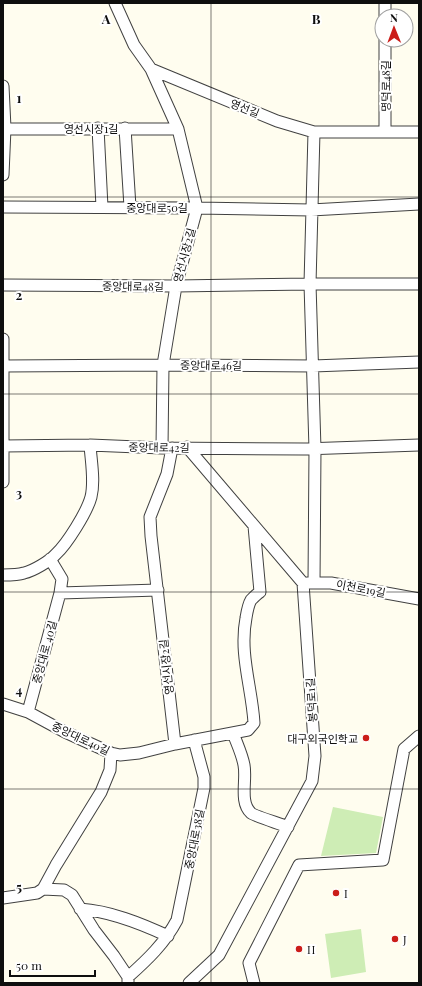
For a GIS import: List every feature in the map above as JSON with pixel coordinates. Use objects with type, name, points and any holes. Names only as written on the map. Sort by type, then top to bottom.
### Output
[{"type":"street","points":[[115,3],[134,45],[151,69]]},
{"type":"street","name":"명덕로48길","points":[[385,48],[385,132]]},
{"type":"street","name":"영선시장2길","points":[[151,69],[178,129],[197,208],[176,286],[163,365],[167,474],[150,517],[174,744]]},
{"type":"street","name":"영선길","points":[[151,69],[277,121],[314,132],[419,132]]},
{"type":"street","points":[[3,86],[3,175]]},
{"type":"street","name":"영선시장1길","points":[[4,128],[178,129]]},
{"type":"street","points":[[98,128],[102,207]]},
{"type":"street","points":[[125,128],[130,207]]},
{"type":"street","points":[[308,583],[315,449],[310,284],[314,132]]},
{"type":"street","name":"중앙대로50길","points":[[3,207],[130,207],[312,210],[419,204]]},
{"type":"street","name":"중앙대로48길","points":[[3,284],[176,286],[419,284]]},
{"type":"street","points":[[3,339],[3,482]]},
{"type":"street","name":"중앙대로46길","points":[[4,366],[313,366],[419,362]]},
{"type":"street","points":[[3,575],[25,573],[50,559],[73,533],[85,513],[91,497],[92,486],[90,445]]},
{"type":"street","name":"중앙대로42길","points":[[3,446],[90,445],[167,448],[315,449],[419,445]]},
{"type":"street","points":[[187,447],[254,526],[308,583]]},
{"type":"street","name":"중앙대로40길","points":[[3,704],[28,712],[65,732],[111,753],[120,755],[139,753],[174,744],[248,730],[254,723],[253,704],[244,661],[243,632],[250,601],[260,592],[254,526]]},
{"type":"street","points":[[50,559],[62,579],[60,593],[158,590]]},
{"type":"street","name":"이천로19길","points":[[308,583],[331,582],[419,599]]},
{"type":"street","name":"봉덕로1길","points":[[189,983],[219,955],[312,781],[316,756],[308,583]]},
{"type":"street","name":"중앙대로 40길","points":[[28,712],[60,593]]},
{"type":"street","points":[[234,733],[244,765],[244,797],[246,805],[251,813],[288,827]]},
{"type":"street","points":[[254,983],[248,963],[299,865],[383,860],[404,749],[419,736]]},
{"type":"street","name":"중앙대로38길","points":[[3,898],[36,893],[43,889],[64,890],[72,896],[128,980],[168,936],[177,920],[182,903],[204,788],[204,777],[194,740]]},
{"type":"street","points":[[43,889],[101,792],[110,770],[111,753]]},
{"type":"street","points":[[80,909],[95,910],[149,927],[168,936]]},
{"type":"green space","points":[[333,807],[383,817],[376,853],[321,856]]},
{"type":"green space","points":[[361,929],[366,972],[331,978],[325,934]]},
{"type":"place","name":"대구외국인학교","points":[[366,738]]},
{"type":"place","name":"I","points":[[336,893]]},
{"type":"place","name":"J","points":[[395,939]]},
{"type":"place","name":"H","points":[[299,949]]}]
